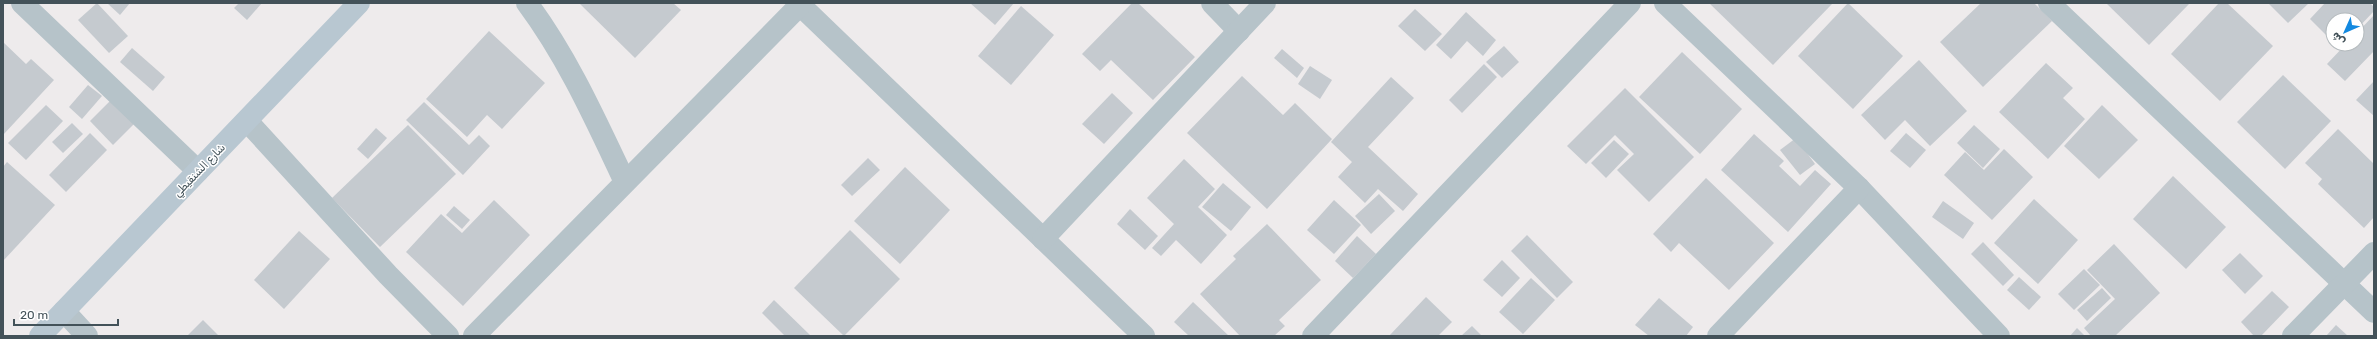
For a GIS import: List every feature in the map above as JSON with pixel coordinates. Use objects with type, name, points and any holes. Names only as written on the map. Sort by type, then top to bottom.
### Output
[{"type":"street","points":[[22,3],[198,171]]},
{"type":"street","name":"شارع الشنقيطي","points":[[40,336],[359,3]]},
{"type":"street","points":[[527,3],[544,26],[585,98],[625,182]]},
{"type":"street","points":[[1212,3],[1239,31]]},
{"type":"street","points":[[1043,239],[1265,3]]},
{"type":"street","points":[[1313,336],[1630,3]]},
{"type":"street","points":[[1665,3],[1859,188],[1999,336]]},
{"type":"street","points":[[2049,3],[2374,312]]},
{"type":"street","points":[[474,336],[799,4],[1144,336]]},
{"type":"street","points":[[247,121],[388,275],[448,336]]},
{"type":"street","points":[[1718,336],[1859,188]]},
{"type":"street","points":[[2293,336],[2374,253]]},
{"type":"street","points":[[64,311],[88,336]]},
{"type":"building","points":[[97,3],[128,36],[109,53],[78,20]]},
{"type":"building","points":[[107,3],[130,3],[120,15]]},
{"type":"building","points":[[239,3],[262,3],[247,20],[234,8]]},
{"type":"building","points":[[579,3],[673,3],[681,10],[635,58]]},
{"type":"building","points":[[970,3],[1014,3],[995,25]]},
{"type":"building","points":[[1132,3],[1138,3],[1195,57],[1153,100],[1111,60],[1100,71],[1082,54]]},
{"type":"building","points":[[1709,3],[1833,3],[1773,65]]},
{"type":"building","points":[[1848,3],[1903,56],[1853,109],[1798,56]]},
{"type":"building","points":[[1981,3],[2034,3],[2052,21],[1983,87],[1940,42]]},
{"type":"building","points":[[2106,3],[2190,3],[2149,45]]},
{"type":"building","points":[[2219,3],[2227,3],[2273,46],[2220,101],[2171,54]]},
{"type":"building","points":[[2268,3],[2309,3],[2288,23]]},
{"type":"building","points":[[2325,3],[2370,3],[2374,7],[2374,11],[2365,21],[2365,12],[2325,12],[2325,34],[2310,19]]},
{"type":"building","points":[[1021,6],[1054,35],[1011,85],[978,56]]},
{"type":"building","points":[[1415,9],[1442,34],[1425,51],[1398,26]]},
{"type":"building","points":[[1466,12],[1496,40],[1483,56],[1467,41],[1451,59],[1436,45]]},
{"type":"building","points":[[2374,15],[2374,51],[2345,81],[2327,64],[2338,52],[2365,52],[2365,25]]},
{"type":"building","points":[[489,31],[545,83],[502,129],[487,115],[467,137],[426,99]]},
{"type":"building","points":[[3,42],[26,64],[31,59],[54,80],[3,135]]},
{"type":"building","points":[[1504,46],[1519,62],[1502,78],[1486,62]]},
{"type":"building","points":[[132,48],[165,77],[153,91],[120,62]]},
{"type":"building","points":[[1282,49],[1304,68],[1297,78],[1274,58]]},
{"type":"building","points":[[1682,52],[1742,109],[1700,154],[1639,97]]},
{"type":"building","points":[[1919,60],[1967,111],[1930,146],[1905,120],[1885,140],[1861,115]]},
{"type":"building","points":[[2046,63],[2073,88],[2063,98],[2085,119],[2048,159],[1999,112]]},
{"type":"building","points":[[1484,64],[1497,77],[1462,113],[1449,100]]},
{"type":"building","points":[[1310,66],[1332,80],[1320,99],[1298,84]]},
{"type":"building","points":[[2283,75],[2331,121],[2285,169],[2237,122]]},
{"type":"building","points":[[1242,76],[1283,115],[1295,103],[1332,139],[1267,209],[1187,133]]},
{"type":"building","points":[[1391,77],[1414,98],[1368,147],[1418,194],[1403,211],[1378,189],[1365,203],[1338,177],[1352,162],[1331,142]]},
{"type":"building","points":[[2374,81],[2374,116],[2356,100]]},
{"type":"building","points":[[88,85],[102,96],[82,119],[69,107]]},
{"type":"building","points":[[1625,88],[1694,157],[1649,202],[1617,170],[1634,154],[1615,135],[1586,164],[1567,146]]},
{"type":"building","points":[[1112,93],[1133,113],[1104,144],[1082,124]]},
{"type":"building","points":[[111,100],[134,124],[113,145],[90,121]]},
{"type":"building","points":[[424,102],[469,145],[479,135],[490,146],[463,175],[406,120]]},
{"type":"building","points":[[46,105],[63,121],[26,160],[8,143]]},
{"type":"building","points":[[2102,105],[2138,140],[2099,179],[2064,146]]},
{"type":"building","points":[[72,123],[83,134],[63,153],[52,142]]},
{"type":"building","points":[[408,125],[456,174],[380,247],[332,198]]},
{"type":"building","points":[[1974,125],[2000,149],[1983,168],[1957,143]]},
{"type":"building","points":[[376,128],[387,138],[368,159],[357,149]]},
{"type":"building","points":[[2338,129],[2374,164],[2374,217],[2364,228],[2318,184],[2322,179],[2305,163]]},
{"type":"building","points":[[90,133],[107,150],[66,192],[49,175]]},
{"type":"building","points":[[1906,133],[1926,150],[1910,168],[1890,151]]},
{"type":"building","points":[[1754,134],[1784,161],[1779,166],[1800,186],[1815,170],[1831,184],[1788,232],[1721,170]]},
{"type":"building","points":[[1796,138],[1815,164],[1800,175],[1780,150]]},
{"type":"building","points":[[1614,140],[1629,154],[1606,178],[1591,163]]},
{"type":"building","points":[[2004,149],[2033,177],[1992,220],[1944,175],[1965,152],[1984,170]]},
{"type":"building","points":[[868,158],[880,170],[852,196],[841,185]]},
{"type":"building","points":[[1184,159],[1215,189],[1198,207],[1227,235],[1201,264],[1176,240],[1161,256],[1152,248],[1174,224],[1147,198]]},
{"type":"building","points":[[7,162],[55,205],[3,261],[3,167]]},
{"type":"building","points":[[905,167],[950,210],[900,264],[854,221]]},
{"type":"building","points":[[2173,176],[2226,227],[2186,269],[2133,219]]},
{"type":"building","points":[[1706,178],[1774,243],[1729,290],[1679,243],[1671,252],[1653,234]]},
{"type":"building","points":[[1223,183],[1251,207],[1231,231],[1202,207]]},
{"type":"building","points":[[1379,194],[1395,211],[1371,234],[1355,216]]},
{"type":"building","points":[[2034,199],[2078,240],[2038,284],[1994,243]]},
{"type":"building","points":[[494,200],[530,235],[463,306],[406,252],[441,214],[462,233]]},
{"type":"building","points":[[1334,200],[1361,225],[1334,254],[1307,230]]},
{"type":"building","points":[[1943,201],[1974,223],[1963,239],[1932,217]]},
{"type":"building","points":[[454,206],[470,220],[462,229],[446,215]]},
{"type":"building","points":[[1130,209],[1158,236],[1145,250],[1117,224]]},
{"type":"building","points":[[1267,224],[1321,280],[1279,320],[1285,326],[1274,336],[1240,336],[1200,294],[1236,259],[1233,256]]},
{"type":"building","points":[[850,230],[900,279],[844,336],[794,288]]},
{"type":"building","points":[[299,231],[330,259],[284,309],[254,280]]},
{"type":"building","points":[[1527,235],[1573,282],[1557,298],[1511,251]]},
{"type":"building","points":[[1357,236],[1376,254],[1353,278],[1335,261]]},
{"type":"building","points":[[1983,242],[2014,275],[2003,286],[1971,254]]},
{"type":"building","points":[[2114,244],[2160,293],[2115,336],[2091,336],[2084,328],[2115,299],[2087,270]]},
{"type":"building","points":[[2240,253],[2263,276],[2245,294],[2222,270]]},
{"type":"building","points":[[1502,260],[1520,278],[1502,297],[1483,280]]},
{"type":"building","points":[[2084,269],[2100,285],[2074,310],[2058,294]]},
{"type":"building","points":[[2019,277],[2041,297],[2029,310],[2007,290]]},
{"type":"building","points":[[1531,278],[1555,300],[1523,334],[1499,312]]},
{"type":"building","points":[[2102,288],[2111,298],[2087,321],[2077,310]]},
{"type":"building","points":[[2272,291],[2289,307],[2261,336],[2254,336],[2241,322]]},
{"type":"building","points":[[1426,297],[1452,322],[1438,336],[1389,336]]},
{"type":"building","points":[[1659,298],[1693,327],[1686,336],[1649,336],[1635,325]]},
{"type":"building","points":[[774,300],[811,336],[785,336],[762,313]]},
{"type":"building","points":[[1193,302],[1229,336],[1189,336],[1174,322]]},
{"type":"building","points":[[203,320],[219,336],[187,336]]},
{"type":"building","points":[[2336,325],[2348,336],[2326,336]]},
{"type":"building","points":[[1472,326],[1482,336],[1461,336]]},
{"type":"building","points":[[2077,328],[2085,336],[2070,336]]}]
